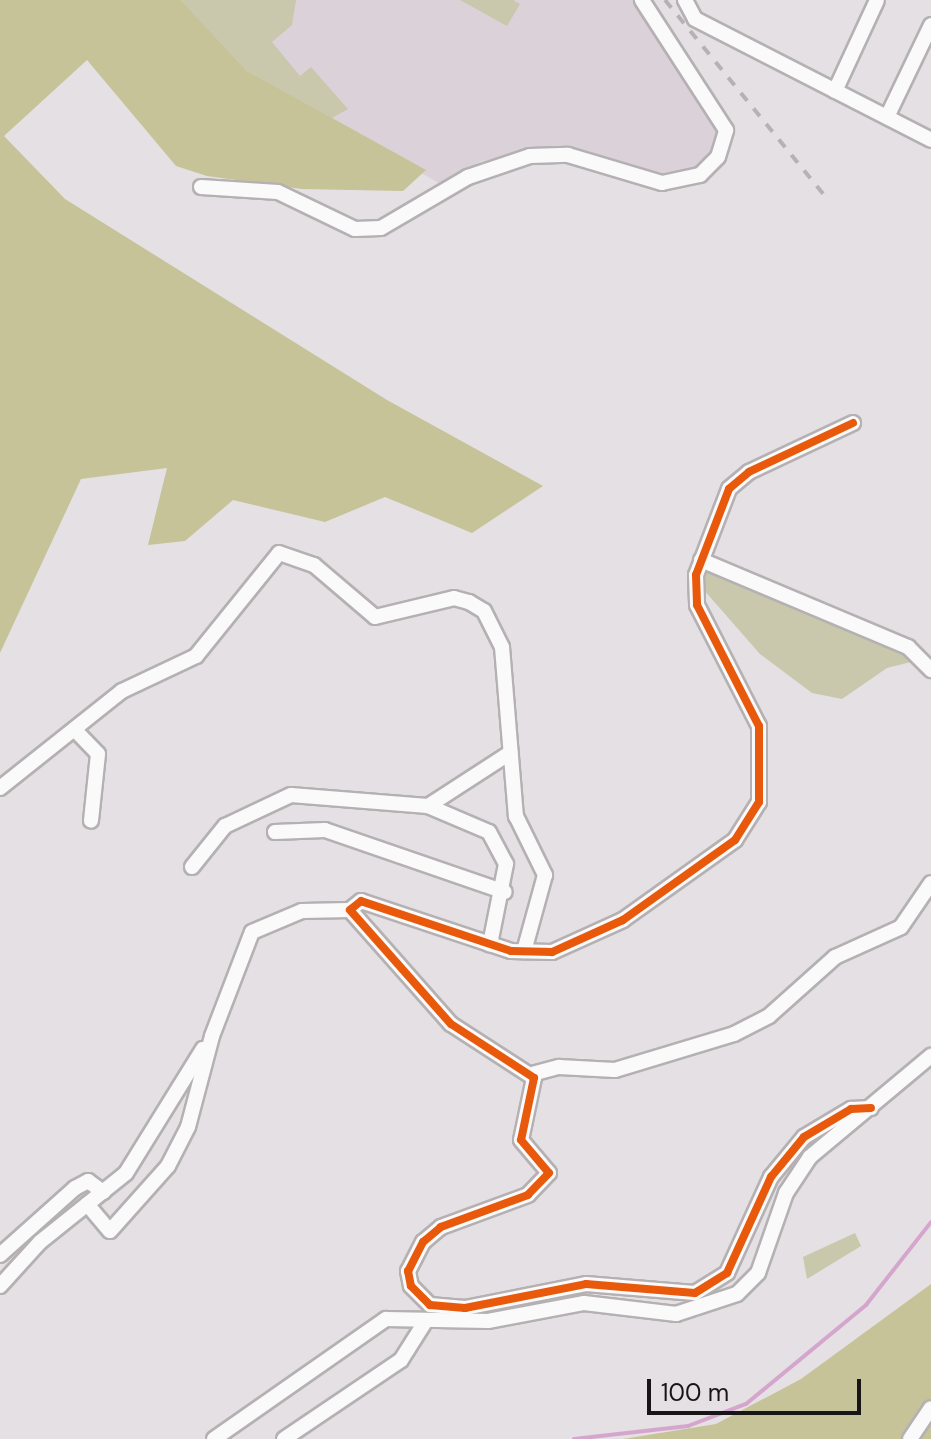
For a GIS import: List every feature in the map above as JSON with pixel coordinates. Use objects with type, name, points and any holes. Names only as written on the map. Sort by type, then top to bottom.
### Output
[{"type":"street","points":[[201,187],[278,192],[355,229],[381,228],[468,177],[530,156],[568,155],[662,183],[700,175],[718,157],[726,130],[642,0]]},
{"type":"street","points":[[685,0],[695,19],[931,140]]},
{"type":"street","points":[[835,91],[877,0]]},
{"type":"street","points":[[887,117],[931,25]]},
{"type":"street","points":[[87,1204],[110,1231],[168,1166],[188,1127],[212,1036],[252,932],[302,911],[350,910],[361,901],[490,944],[524,951],[587,941],[623,920],[735,840],[756,814],[763,762],[755,706],[697,605],[701,560],[729,489],[749,472],[853,423]]},
{"type":"street","points":[[0,788],[134,684],[196,656],[279,553],[314,565],[375,617],[454,598],[469,602],[493,625],[503,667],[516,816],[545,875],[524,951]]},
{"type":"street","points":[[701,560],[908,647],[931,670]]},
{"type":"street","points":[[75,730],[98,754],[91,821]]},
{"type":"street","points":[[428,806],[510,753]]},
{"type":"street","points":[[192,867],[225,826],[291,795],[428,806],[489,832],[506,864],[505,892],[490,944]]},
{"type":"street","points":[[275,832],[325,830],[505,892]]},
{"type":"street","points":[[350,910],[451,1024],[532,1074],[559,1067],[615,1070],[734,1034],[769,1016],[835,957],[901,927],[931,883]]},
{"type":"street","points":[[0,1286],[87,1204],[126,1173],[212,1036]]},
{"type":"street","points":[[214,1439],[374,1323],[488,1321],[584,1303],[676,1314],[711,1308],[758,1273],[786,1193],[810,1157],[931,1056]]},
{"type":"street","points":[[532,1074],[535,1090],[521,1140],[549,1173],[528,1195],[441,1227],[423,1242],[408,1271],[411,1286],[430,1305],[465,1308],[586,1284],[695,1293],[727,1273],[771,1177],[804,1137],[851,1109],[871,1108]]},
{"type":"street","points":[[0,1255],[75,1188],[88,1181],[103,1192]]},
{"type":"street","points":[[284,1439],[401,1360],[425,1322]]},
{"type":"street","points":[[910,1439],[931,1408]]},
{"type":"shaded area","points":[[0,0],[181,0],[247,71],[426,170],[403,191],[302,189],[207,176],[176,166],[87,60],[4,136],[65,199],[387,400],[543,486],[472,533],[385,497],[325,522],[233,500],[185,541],[148,545],[167,468],[81,479],[0,653]]},
{"type":"shaded area","points":[[181,0],[633,0],[719,127],[719,146],[687,175],[666,179],[584,150],[561,149],[482,161],[442,185],[247,71]]},
{"type":"shaded area","points":[[181,0],[296,0],[292,25],[272,42],[300,76],[311,67],[348,109],[332,118],[247,71]]},
{"type":"shaded area","points":[[460,0],[513,0],[520,4],[507,26]]},
{"type":"shaded area","points":[[707,569],[894,646],[915,661],[887,668],[842,699],[812,693],[760,654],[703,589]]},
{"type":"shaded area","points":[[855,1233],[861,1246],[807,1279],[803,1257]]},
{"type":"shaded area","points":[[931,1284],[931,1439],[623,1439],[716,1424],[801,1379]]},
{"type":"waterway","points":[[574,1439],[688,1426],[746,1404],[866,1305],[931,1222]]},
{"type":"railway","points":[[665,0],[825,196]]},
{"type":"cycle path","points":[[853,423],[749,472],[729,489],[696,575],[697,605],[759,726],[759,802],[735,840],[623,920],[552,952],[511,951],[361,901],[350,910],[451,1024],[534,1078],[521,1140],[549,1173],[528,1195],[441,1227],[423,1242],[408,1271],[411,1286],[430,1305],[465,1308],[586,1284],[695,1293],[727,1273],[771,1177],[804,1137],[851,1109],[871,1108]]}]
